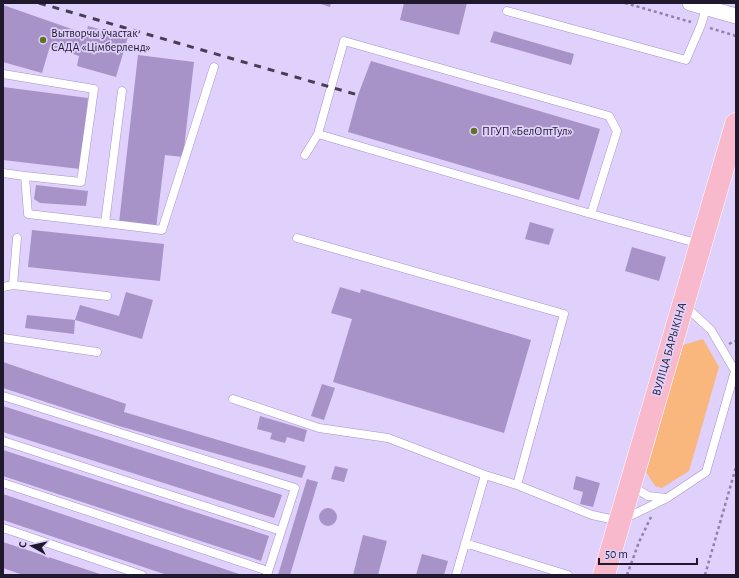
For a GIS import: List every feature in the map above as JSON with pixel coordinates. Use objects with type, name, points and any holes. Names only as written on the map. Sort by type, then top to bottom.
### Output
[{"type":"main road","name":"ВУЛІЦА БАРЫКІНА","points":[[604,575],[736,124]]},
{"type":"street","points":[[690,3],[736,16]]},
{"type":"lane","points":[[507,11],[686,60],[701,25],[706,8]]},
{"type":"lane","points":[[305,155],[318,134],[344,41],[609,116],[617,131],[591,214]]},
{"type":"lane","points":[[25,176],[28,214],[162,230],[214,67]]},
{"type":"lane","points":[[3,74],[94,89],[81,182],[3,173]]},
{"type":"lane","points":[[105,223],[122,92]]},
{"type":"lane","points":[[318,134],[700,245]]},
{"type":"lane","points":[[13,284],[17,238]]},
{"type":"lane","points":[[297,238],[564,314],[517,485]]},
{"type":"lane","points":[[3,288],[13,284],[107,296]]},
{"type":"lane","points":[[233,399],[319,428],[388,438],[485,475],[517,485],[592,515],[620,521],[667,498],[706,472],[735,371],[711,330],[683,303]]},
{"type":"lane","points":[[3,338],[97,352]]},
{"type":"lane","points":[[3,396],[295,488],[280,531],[268,573],[3,483]]},
{"type":"lane","points":[[3,441],[280,531]]},
{"type":"lane","points":[[456,575],[485,475]]},
{"type":"lane","points":[[632,476],[635,488],[648,496],[667,498]]},
{"type":"lane","points":[[3,528],[142,575]]},
{"type":"lane","points":[[466,543],[568,575]]},
{"type":"path","points":[[625,3],[736,36]]},
{"type":"path","points":[[705,575],[736,467]]},
{"type":"path","points":[[627,575],[638,542],[652,517],[667,498]]},
{"type":"shaded area","points":[[703,339],[719,367],[689,471],[662,488],[655,486],[646,472],[683,345]]},
{"type":"building","points":[[318,3],[331,3],[330,7]]},
{"type":"building","points":[[404,3],[467,3],[459,35],[400,20]]},
{"type":"building","name":"Вытворчы ўчастак САДА «Цімберленд»","points":[[3,5],[86,34],[88,26],[128,37],[116,77],[77,66],[79,56],[50,46],[42,73],[3,62]]},
{"type":"building","points":[[494,31],[574,54],[571,65],[490,42]]},
{"type":"building","points":[[138,55],[194,62],[183,157],[165,155],[156,228],[119,223]]},
{"type":"building","name":"ПГУП «БелОптТул»","points":[[371,61],[600,129],[579,200],[348,132],[358,95]]},
{"type":"building","points":[[3,87],[88,98],[80,169],[3,160]]},
{"type":"building","points":[[36,185],[88,191],[86,206],[40,203],[34,199]]},
{"type":"building","points":[[530,222],[554,229],[549,245],[525,239]]},
{"type":"building","points":[[32,230],[164,244],[160,281],[28,267]]},
{"type":"building","points":[[632,247],[666,257],[659,281],[625,271]]},
{"type":"building","points":[[340,287],[360,293],[361,289],[531,340],[504,433],[333,382],[352,319],[331,313]]},
{"type":"building","points":[[126,292],[153,300],[142,339],[75,320],[80,305],[119,316]]},
{"type":"building","points":[[27,315],[75,320],[74,334],[25,328]]},
{"type":"building","points":[[3,362],[126,404],[124,412],[306,466],[302,478],[119,426],[3,388]]},
{"type":"building","points":[[322,384],[335,388],[324,420],[311,416]]},
{"type":"building","points":[[3,406],[282,495],[274,518],[3,432]]},
{"type":"building","points":[[260,416],[307,430],[304,442],[287,437],[285,443],[270,439],[272,433],[257,429]]},
{"type":"building","points":[[3,450],[269,536],[261,561],[3,476]]},
{"type":"building","points":[[335,466],[348,469],[344,482],[331,479]]},
{"type":"building","points":[[576,476],[600,483],[593,507],[580,504],[583,492],[573,489]]},
{"type":"building","points":[[307,479],[318,482],[290,575],[278,575]]},
{"type":"building","points":[[3,494],[242,575],[167,575],[3,520]]},
{"type":"building","points":[[328,508],[334,511],[337,517],[334,523],[328,526],[322,523],[319,517],[322,511]]},
{"type":"building","points":[[363,535],[387,541],[378,575],[353,575]]},
{"type":"building","points":[[3,542],[103,575],[23,575],[3,568]]},
{"type":"building","points":[[422,554],[448,561],[444,575],[416,575]]},
{"type":"railway","points":[[39,3],[358,95]]},
{"type":"place","name":"Вытворчы ўчастак САДА «Цімберленд»","points":[[43,40]]},
{"type":"place","name":"ПГУП «БелОптТул»","points":[[474,131]]}]
